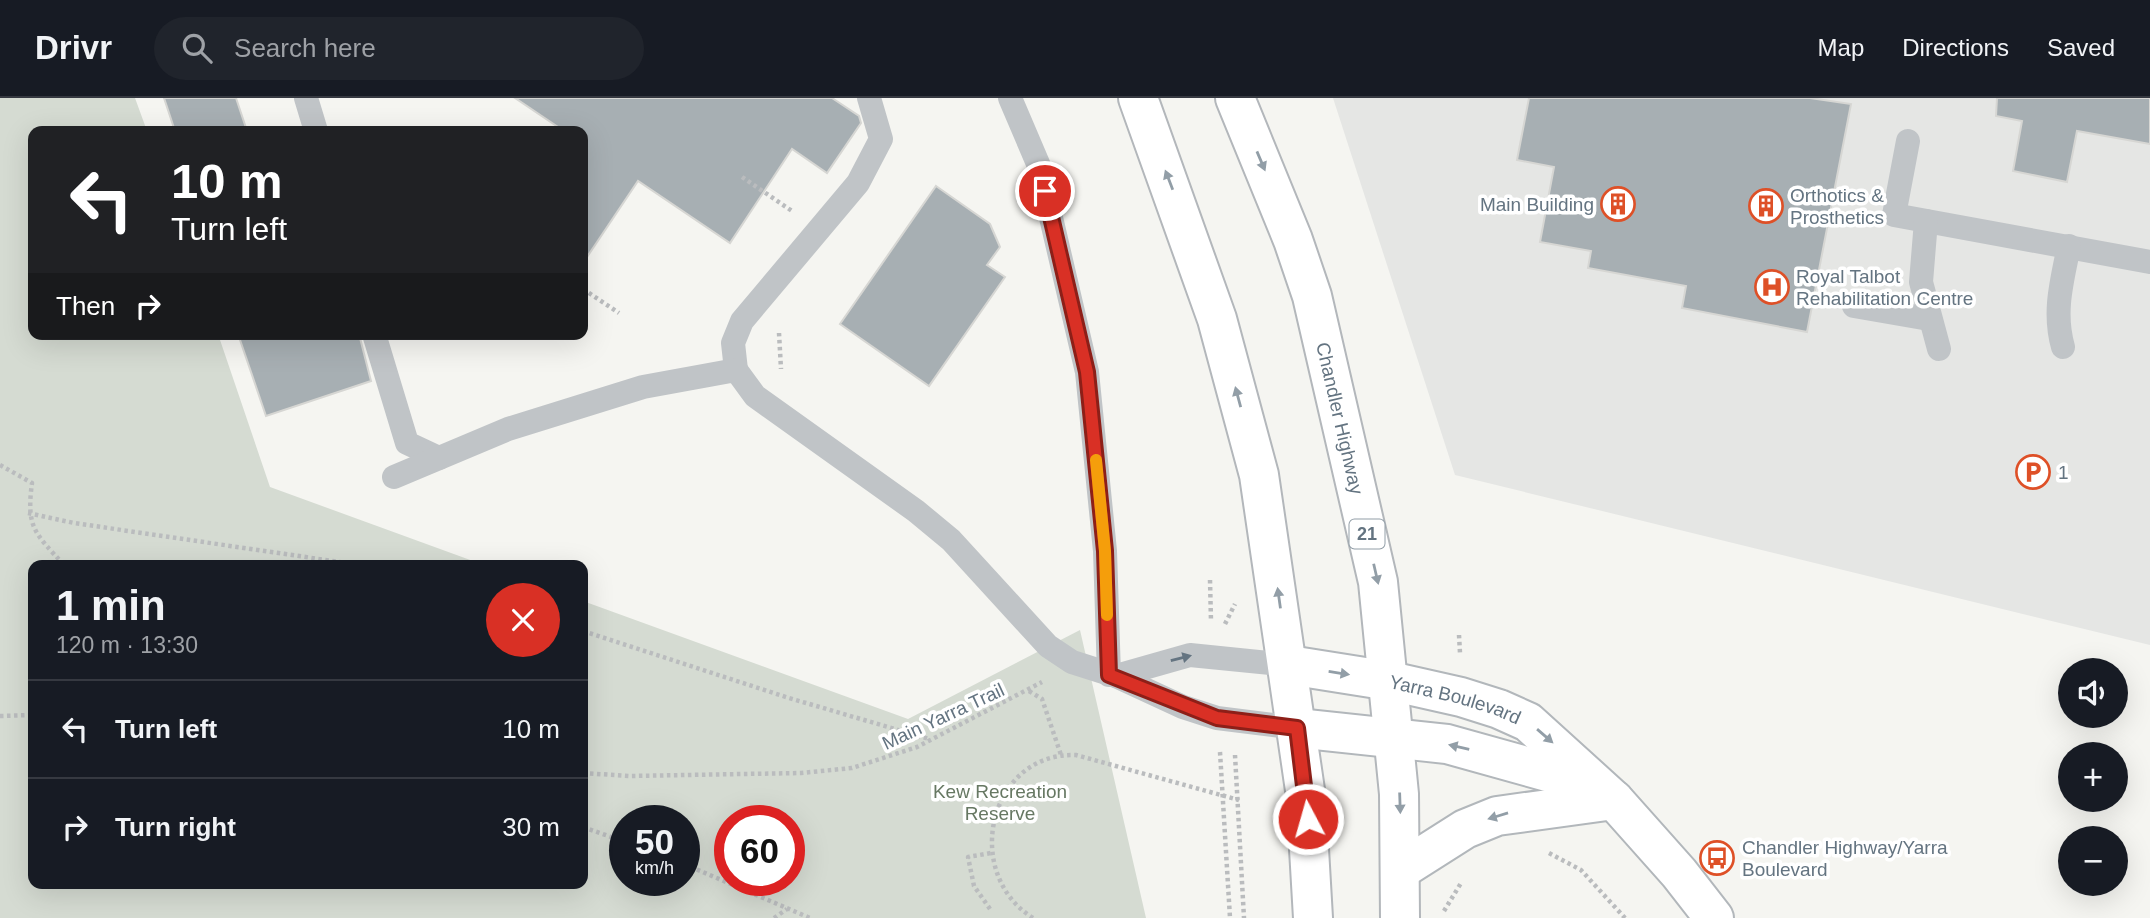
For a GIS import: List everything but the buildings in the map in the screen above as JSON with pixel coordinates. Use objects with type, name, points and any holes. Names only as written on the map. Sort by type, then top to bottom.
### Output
[{"type":"main road","points":[[1138,98],[1197,257],[1259,475],[1307,797],[1313,918]]},
{"type":"main road","name":"Chandler Highway","points":[[1235,98],[1293,240],[1312,296],[1378,582],[1395,738],[1402,869],[1400,918]]},
{"type":"main road","name":"Yarra Boulevard","points":[[1289,665],[1390,681],[1481,703],[1514,715],[1542,733],[1605,793],[1679,873],[1714,918]]},
{"type":"main road","points":[[1297,728],[1463,748],[1605,793]]},
{"type":"main road","points":[[1402,869],[1465,829],[1497,816],[1605,793]]},
{"type":"lane","points":[[306,98],[314,126]]},
{"type":"lane","points":[[869,98],[881,139],[858,183],[742,320],[733,343],[736,370],[755,396],[916,511],[951,540],[1048,646],[1072,662],[1217,718],[1297,728]]},
{"type":"lane","points":[[1010,98],[1039,166],[1087,372],[1105,551],[1112,676]]},
{"type":"lane","points":[[1908,141],[1894,215],[2150,262]]},
{"type":"lane","points":[[1926,221],[1921,282],[1928,319],[1939,349]]},
{"type":"lane","points":[[2063,347],[2058,327],[2057,304],[2069,246]]},
{"type":"lane","points":[[1854,306],[1928,319]]},
{"type":"lane","points":[[376,340],[407,443],[439,458]]},
{"type":"lane","points":[[394,477],[508,429],[643,387],[736,370]]},
{"type":"lane","points":[[1112,676],[1190,655],[1289,665]]},
{"type":"path","points":[[741,177],[792,211],[814,236]]},
{"type":"path","points":[[588,292],[620,313]]},
{"type":"path","points":[[785,321],[778,331],[781,370],[790,380]]},
{"type":"path","points":[[0,465],[32,483],[28,513],[38,537],[59,560]]},
{"type":"path","points":[[28,513],[74,523],[326,560]]},
{"type":"path","points":[[588,633],[776,694],[930,740]]},
{"type":"path","points":[[1459,635],[1460,661]]},
{"type":"path","name":"Main Yarra Trail","points":[[588,773],[629,776],[801,773],[852,768],[883,760],[930,740],[1029,691],[1042,699],[1061,755]]},
{"type":"path","points":[[0,716],[28,715]]},
{"type":"path","points":[[1033,918],[1017,907],[1004,889],[991,853],[992,825],[1008,790],[1033,768],[1061,755],[1102,760],[1239,800],[1244,918]]},
{"type":"path","points":[[1224,796],[1230,918]]},
{"type":"path","points":[[588,829],[609,836]]},
{"type":"path","points":[[1543,852],[1553,854],[1581,870],[1625,918]]},
{"type":"path","points":[[990,909],[974,886],[968,857],[991,853]]},
{"type":"path","points":[[700,871],[810,918]]},
{"type":"path","points":[[774,918],[788,908]]},
{"type":"shaded area","name":"Royal Talbot Rehabilitation Centre","points":[[1333,98],[2150,98],[2150,645],[1455,475]]},
{"type":"green space","name":"Kew Recreation Reserve","points":[[0,98],[135,98],[145,126],[28,126],[28,340],[220,340],[270,487],[470,560],[28,560],[28,889],[588,889],[588,603],[908,719],[1080,630],[1146,918],[0,918]]},
{"type":"slow traffic","points":[[1096,460],[1105,551],[1107,615]]},
{"type":"place","name":"Main Building","points":[[1618,204]]},
{"type":"place","name":"Orthotics & Prosthetics","points":[[1766,206]]},
{"type":"place","name":"Royal Talbot Rehabilitation Centre","points":[[1772,287]]},
{"type":"place","name":"1","points":[[2033,472]]},
{"type":"place","name":"Chandler Highway/Yarra Boulevard","points":[[1717,858]]},
{"type":"route","points":[[1045,191],[1087,372],[1105,551],[1109,675],[1183,707],[1217,718],[1297,728],[1308,819]]}]
